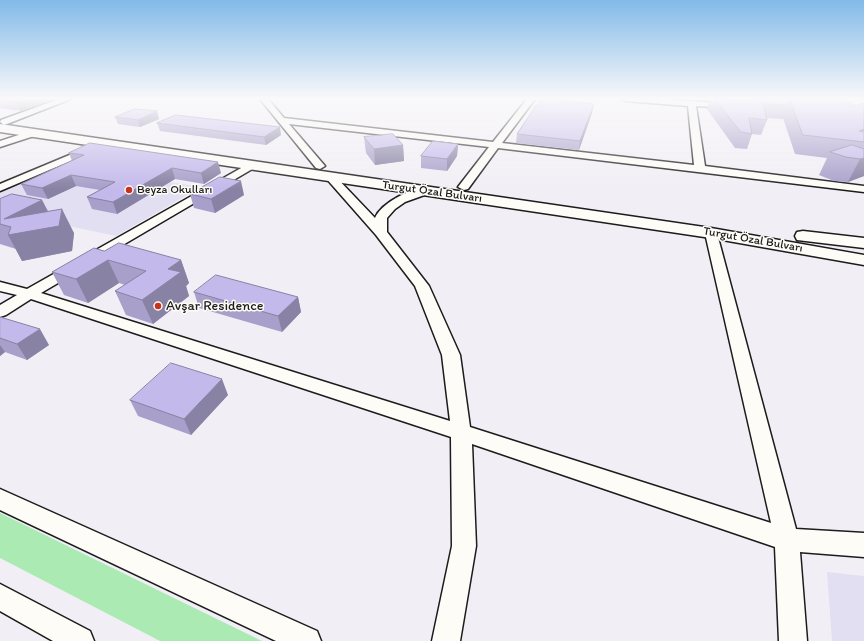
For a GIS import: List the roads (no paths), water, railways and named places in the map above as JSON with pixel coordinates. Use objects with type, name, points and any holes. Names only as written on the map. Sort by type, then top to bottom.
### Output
[{"type":"main road","name":"Turgut Özal Bulvarı","points":[[19,129],[34,133],[250,166],[325,171],[426,191],[711,233],[864,260]]},
{"type":"main road","name":"Turgut Özal Bulvarı","points":[[35,129],[325,171],[464,187],[673,218],[864,243]]},
{"type":"street","points":[[289,129],[381,232],[422,286],[451,355],[461,432],[464,546],[446,641]]},
{"type":"street","points":[[358,129],[864,189]]},
{"type":"street","points":[[464,187],[509,129]]},
{"type":"street","points":[[695,129],[700,169]]},
{"type":"street","points":[[0,144],[34,133]]},
{"type":"street","points":[[0,188],[106,143]]},
{"type":"street","points":[[0,312],[28,294],[250,166]]},
{"type":"street","points":[[381,232],[381,217],[390,206],[403,198],[426,191]]},
{"type":"street","points":[[711,233],[788,540],[794,641]]},
{"type":"street","points":[[0,286],[461,432],[788,540],[864,545]]},
{"type":"street","points":[[0,499],[307,641]]},
{"type":"street","points":[[0,597],[80,641]]},
{"type":"place","name":"Beyza Okulları","points":[[129,190]]},
{"type":"place","name":"Avşar Residence","points":[[158,306]]}]
